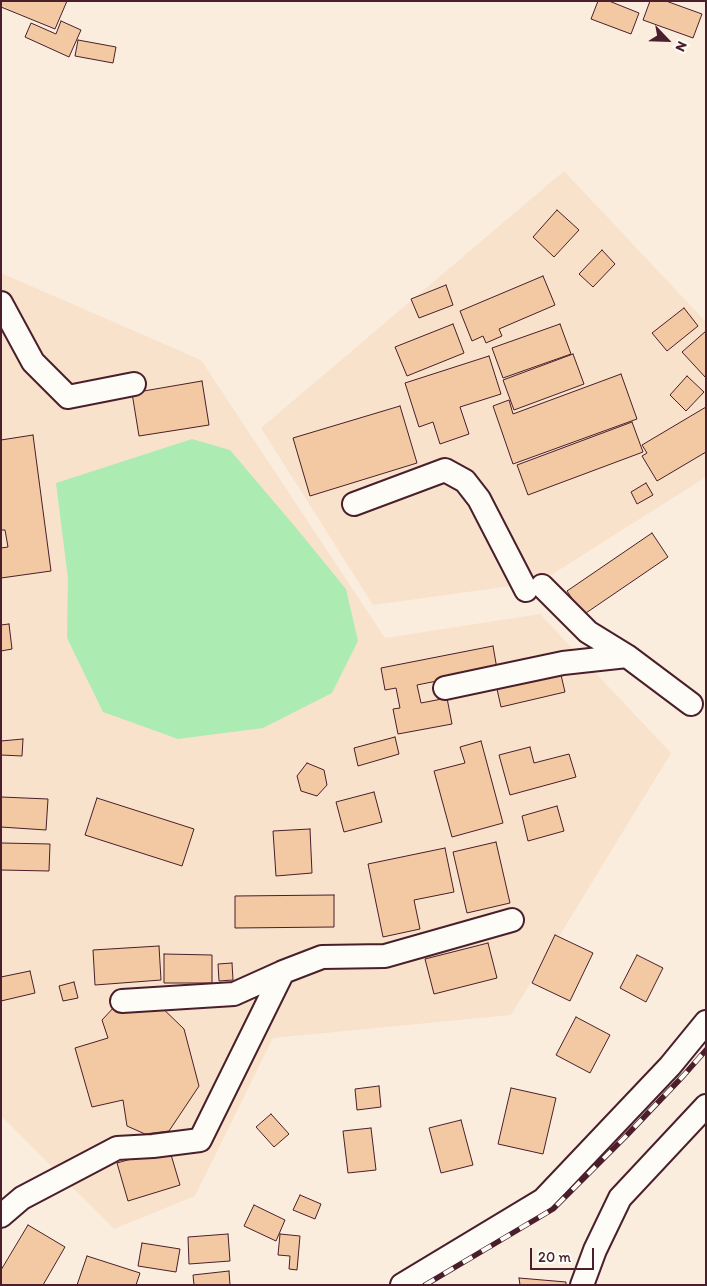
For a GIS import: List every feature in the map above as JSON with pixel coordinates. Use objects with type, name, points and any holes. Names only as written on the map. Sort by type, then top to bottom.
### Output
[{"type":"street","points":[[1,303],[33,362],[68,397],[134,384]]},
{"type":"street","points":[[354,504],[445,470],[465,481],[479,499],[534,588],[588,632],[627,656],[691,704]]},
{"type":"street","points":[[445,688],[563,663],[627,656]]},
{"type":"street","points":[[122,1001],[234,994],[322,957],[385,956],[512,920]]},
{"type":"street","points":[[1,1216],[22,1198],[117,1148],[200,1140],[283,972]]},
{"type":"street","points":[[402,1285],[543,1200],[670,1066],[706,1022]]},
{"type":"street","points":[[582,1285],[595,1250],[620,1198],[706,1106]]},
{"type":"shaded area","points":[[564,171],[706,322],[706,477],[540,582],[373,605],[261,428]]},
{"type":"shaded area","points":[[1,273],[201,360],[385,638],[540,614],[671,753],[511,1015],[273,1038],[195,1196],[114,1229],[1,1116]]},
{"type":"green space","points":[[192,439],[230,450],[297,529],[346,589],[358,641],[332,693],[263,728],[178,739],[103,712],[67,638],[68,579],[56,483]]},
{"type":"building","points":[[1,1],[67,1],[55,29],[1,7]]},
{"type":"building","points":[[598,1],[609,1],[639,13],[631,34],[591,19]]},
{"type":"building","points":[[650,1],[666,1],[702,14],[693,38],[643,20]]},
{"type":"building","points":[[61,21],[81,30],[69,57],[25,37],[31,23],[56,34]]},
{"type":"building","points":[[78,40],[116,47],[113,63],[75,56]]},
{"type":"building","points":[[557,210],[579,230],[554,257],[533,237]]},
{"type":"building","points":[[602,250],[615,264],[593,287],[579,274]]},
{"type":"building","points":[[543,276],[555,305],[499,329],[502,336],[486,343],[483,336],[472,341],[460,311]]},
{"type":"building","points":[[446,285],[453,305],[419,318],[411,299]]},
{"type":"building","points":[[684,308],[698,326],[667,351],[652,333]]},
{"type":"building","points":[[453,324],[464,353],[407,376],[395,347]]},
{"type":"building","points":[[560,324],[571,354],[503,378],[492,348]]},
{"type":"building","points":[[706,331],[706,378],[682,352]]},
{"type":"building","points":[[573,354],[584,384],[514,410],[503,380]]},
{"type":"building","points":[[489,356],[501,394],[460,407],[469,434],[440,444],[433,422],[419,427],[405,383]]},
{"type":"building","points":[[621,374],[637,419],[513,464],[493,406],[509,400],[513,414]]},
{"type":"building","points":[[687,376],[704,392],[686,411],[670,395]]},
{"type":"building","points":[[202,381],[209,425],[139,436],[132,393]]},
{"type":"building","points":[[400,406],[417,463],[310,496],[293,438]]},
{"type":"building","points":[[706,407],[706,452],[657,481],[642,456],[647,453],[642,445]]},
{"type":"building","points":[[632,422],[643,452],[528,495],[517,465]]},
{"type":"building","points":[[33,435],[51,571],[1,578],[1,548],[8,547],[5,530],[1,530],[1,440]]},
{"type":"building","points":[[646,483],[653,495],[637,504],[631,492]]},
{"type":"building","points":[[652,533],[668,557],[583,615],[567,591]]},
{"type":"building","points":[[9,624],[12,649],[1,651],[1,625]]},
{"type":"building","points":[[493,646],[497,669],[417,685],[421,703],[447,698],[452,724],[398,734],[393,709],[400,708],[396,688],[385,690],[381,668]]},
{"type":"building","points":[[561,675],[565,692],[501,707],[497,689]]},
{"type":"building","points":[[395,737],[399,754],[358,766],[354,748]]},
{"type":"building","points":[[23,739],[22,756],[1,755],[1,741]]},
{"type":"building","points":[[481,741],[503,823],[452,837],[434,771],[465,763],[460,747]]},
{"type":"building","points":[[530,747],[534,763],[569,754],[576,777],[510,795],[499,755]]},
{"type":"building","points":[[307,763],[324,770],[327,785],[317,796],[301,791],[297,776]]},
{"type":"building","points":[[374,792],[382,822],[344,832],[336,802]]},
{"type":"building","points":[[1,797],[48,799],[46,830],[1,827]]},
{"type":"building","points":[[97,798],[194,829],[182,866],[85,835]]},
{"type":"building","points":[[557,806],[564,831],[528,841],[522,816]]},
{"type":"building","points":[[310,829],[312,873],[276,876],[273,831]]},
{"type":"building","points":[[496,842],[510,903],[467,913],[453,852]]},
{"type":"building","points":[[1,843],[50,844],[49,871],[1,870]]},
{"type":"building","points":[[445,848],[454,892],[414,900],[420,929],[383,937],[368,864]]},
{"type":"building","points":[[334,895],[334,927],[235,928],[235,896]]},
{"type":"building","points":[[555,935],[593,953],[570,1001],[532,983]]},
{"type":"building","points":[[488,943],[497,978],[434,994],[425,959]]},
{"type":"building","points":[[159,946],[161,980],[95,985],[93,950]]},
{"type":"building","points":[[164,954],[212,955],[212,983],[164,983]]},
{"type":"building","points":[[637,955],[663,968],[646,1002],[620,988]]},
{"type":"building","points":[[232,963],[233,980],[219,981],[218,964]]},
{"type":"building","points":[[30,971],[35,993],[1,1001],[1,977]]},
{"type":"building","points":[[74,982],[78,998],[63,1001],[59,986]]},
{"type":"building","points":[[154,1000],[184,1029],[199,1086],[169,1131],[145,1134],[127,1126],[123,1100],[92,1107],[75,1048],[108,1038],[102,1020],[116,1005]]},
{"type":"building","points":[[576,1017],[610,1035],[590,1073],[556,1055]]},
{"type":"building","points":[[379,1086],[381,1107],[357,1110],[355,1089]]},
{"type":"building","points":[[511,1088],[556,1098],[543,1154],[498,1144]]},
{"type":"building","points":[[271,1114],[289,1134],[274,1147],[256,1127]]},
{"type":"building","points":[[461,1120],[473,1165],[441,1173],[429,1128]]},
{"type":"building","points":[[371,1128],[376,1170],[348,1173],[343,1131]]},
{"type":"building","points":[[169,1148],[180,1185],[128,1201],[117,1163]]},
{"type":"building","points":[[300,1195],[321,1204],[315,1219],[293,1210]]},
{"type":"building","points":[[254,1205],[285,1220],[276,1241],[244,1226]]},
{"type":"building","points":[[28,1225],[65,1247],[43,1285],[1,1285],[1,1270]]},
{"type":"building","points":[[228,1234],[230,1261],[189,1264],[188,1237]]},
{"type":"building","points":[[280,1234],[300,1236],[297,1270],[289,1269],[290,1256],[278,1255]]},
{"type":"building","points":[[142,1243],[180,1249],[176,1272],[138,1266]]},
{"type":"building","points":[[87,1256],[140,1273],[136,1285],[77,1285]]},
{"type":"building","points":[[229,1271],[230,1285],[194,1285],[193,1275]]},
{"type":"building","points":[[519,1278],[566,1282],[566,1285],[520,1285]]},
{"type":"railway","points":[[425,1285],[553,1209],[627,1135],[706,1050]]}]
